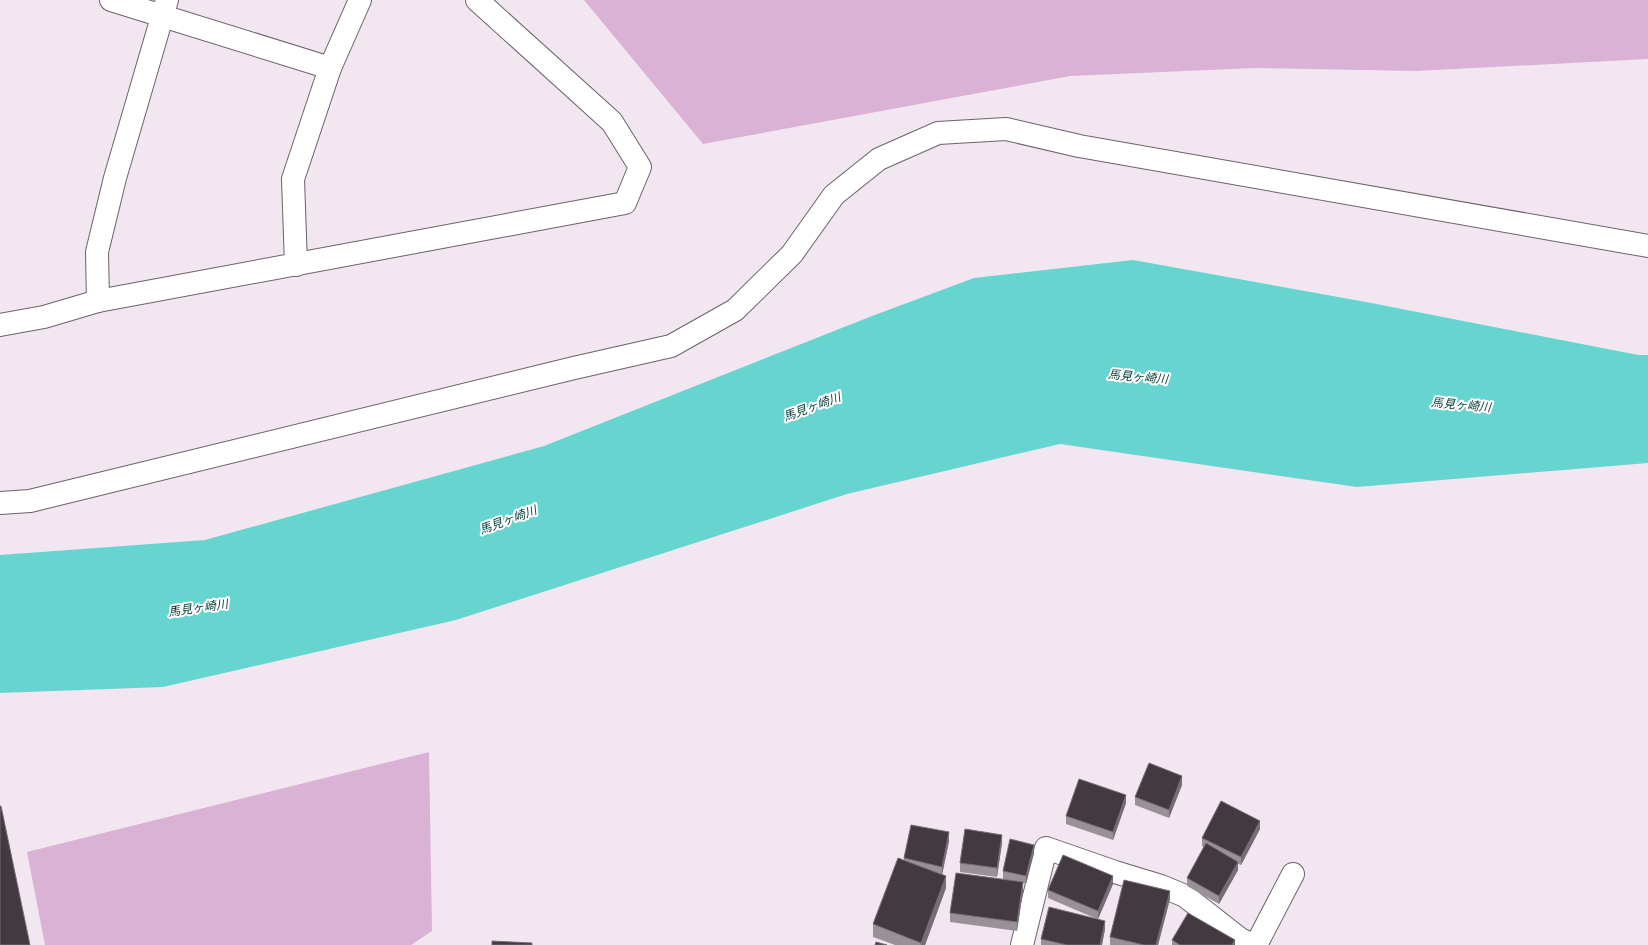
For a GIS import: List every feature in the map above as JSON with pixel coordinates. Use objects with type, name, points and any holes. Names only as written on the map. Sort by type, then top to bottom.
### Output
[{"type":"street","points":[[111,0],[164,8],[330,68]]},
{"type":"street","points":[[296,265],[293,179],[330,68],[360,0]]},
{"type":"street","points":[[0,325],[44,317],[98,301],[625,204],[640,167],[612,122],[477,0]]},
{"type":"street","points":[[98,301],[97,252],[115,178],[164,8]]},
{"type":"street","points":[[0,503],[30,500],[574,368],[671,346],[735,310],[792,254],[834,196],[879,159],[938,133],[1006,129],[1079,146],[1648,246]]},
{"type":"street","points":[[1022,945],[1046,848],[1161,886],[1186,896],[1240,939],[1253,945]]},
{"type":"street","points":[[1256,945],[1293,874]]},
{"type":"shaded area","points":[[584,0],[1648,0],[1648,59],[1416,71],[1255,68],[1070,76],[703,144]]},
{"type":"shaded area","points":[[429,752],[432,931],[411,945],[45,945],[27,852]]},
{"type":"water","name":"馬見ヶ崎川","points":[[1133,260],[1366,302],[1638,355],[1648,355],[1648,463],[1357,487],[1060,444],[847,494],[456,620],[163,687],[0,693],[0,555],[205,540],[544,446],[872,316],[974,278]]},
{"type":"building","points":[[1149,763],[1182,776],[1169,810],[1135,797]]},
{"type":"building","points":[[1079,779],[1126,795],[1113,832],[1066,816]]},
{"type":"building","points":[[1221,801],[1260,821],[1241,857],[1202,838]]},
{"type":"building","points":[[1,806],[30,945],[0,945]]},
{"type":"building","points":[[911,825],[949,832],[942,867],[904,858]]},
{"type":"building","points":[[965,829],[1002,835],[997,868],[960,863]]},
{"type":"building","points":[[1010,839],[1034,845],[1026,876],[1003,871]]},
{"type":"building","points":[[1206,843],[1238,862],[1219,896],[1187,878]]},
{"type":"building","points":[[1063,855],[1113,876],[1098,911],[1048,890]]},
{"type":"building","points":[[898,858],[946,876],[921,943],[873,924]]},
{"type":"building","points":[[956,873],[1023,882],[1017,922],[950,913]]},
{"type":"building","points":[[1124,880],[1170,891],[1156,945],[1144,945],[1110,937]]},
{"type":"building","points":[[1049,907],[1105,921],[1100,945],[1067,945],[1041,939]]},
{"type":"building","points":[[1188,913],[1235,940],[1232,945],[1180,945],[1172,940]]},
{"type":"building","points":[[492,941],[532,943],[532,945],[492,945]]},
{"type":"building","points":[[876,942],[887,945],[875,945]]}]
